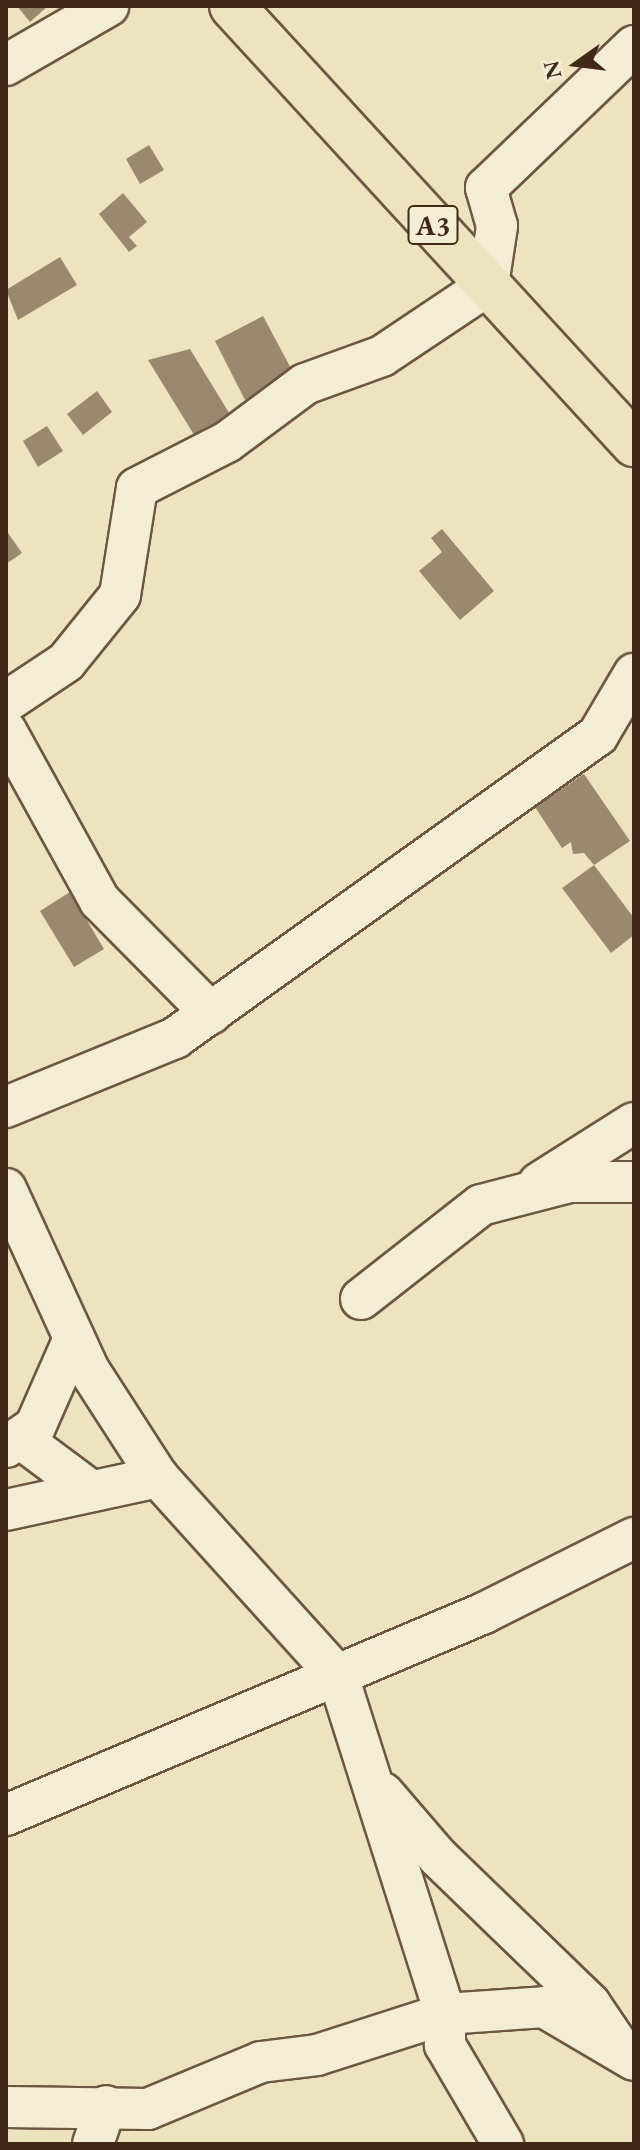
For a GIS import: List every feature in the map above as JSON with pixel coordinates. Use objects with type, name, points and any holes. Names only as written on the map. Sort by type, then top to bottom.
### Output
[{"type":"highway","name":"A3","points":[[232,6],[634,444]]},
{"type":"street","points":[[6,65],[108,6]]},
{"type":"street","points":[[6,702],[66,662],[120,595],[137,488],[227,442],[305,384],[382,356],[488,285],[497,226],[486,188],[634,46]]},
{"type":"street","points":[[6,1107],[175,1038],[598,735],[634,674]]},
{"type":"street","points":[[6,731],[100,901],[211,1013]]},
{"type":"street","points":[[520,1195],[634,1123]]},
{"type":"street","points":[[361,1299],[481,1205],[569,1182],[634,1182]]},
{"type":"street","points":[[6,1189],[74,1338],[158,1477],[338,1676],[445,2014],[445,2045],[503,2144]]},
{"type":"street","points":[[74,1338],[35,1427],[13,1443],[91,1491]]},
{"type":"street","points":[[6,1510],[158,1477]]},
{"type":"street","points":[[6,1815],[338,1676],[634,1538]]},
{"type":"street","points":[[370,1778],[438,1857],[590,2004],[629,2057]]},
{"type":"street","points":[[6,2107],[106,2106],[148,2109],[261,2062],[317,2055],[445,2014],[544,2007],[629,2057]]},
{"type":"street","points":[[93,2144],[106,2106]]},
{"type":"building","points":[[17,6],[48,6],[30,22]]},
{"type":"building","points":[[149,145],[164,170],[140,184],[126,159]]},
{"type":"building","points":[[123,193],[147,222],[129,237],[137,246],[129,252],[99,214]]},
{"type":"building","points":[[60,257],[77,285],[18,320],[6,290]]},
{"type":"building","points":[[263,316],[294,374],[245,400],[215,341]]},
{"type":"building","points":[[190,349],[231,416],[196,438],[148,360]]},
{"type":"building","points":[[97,391],[112,412],[83,435],[67,414]]},
{"type":"building","points":[[47,426],[63,451],[38,467],[23,441]]},
{"type":"building","points":[[442,529],[494,591],[460,620],[419,571],[442,552],[431,538]]},
{"type":"building","points":[[6,530],[22,553],[6,564]]},
{"type":"building","points":[[584,774],[630,841],[594,865],[584,853],[573,854],[571,842],[562,848],[535,807]]},
{"type":"building","points":[[594,865],[634,918],[634,935],[611,953],[562,888]]},
{"type":"building","points":[[70,892],[104,949],[74,967],[40,911]]}]
